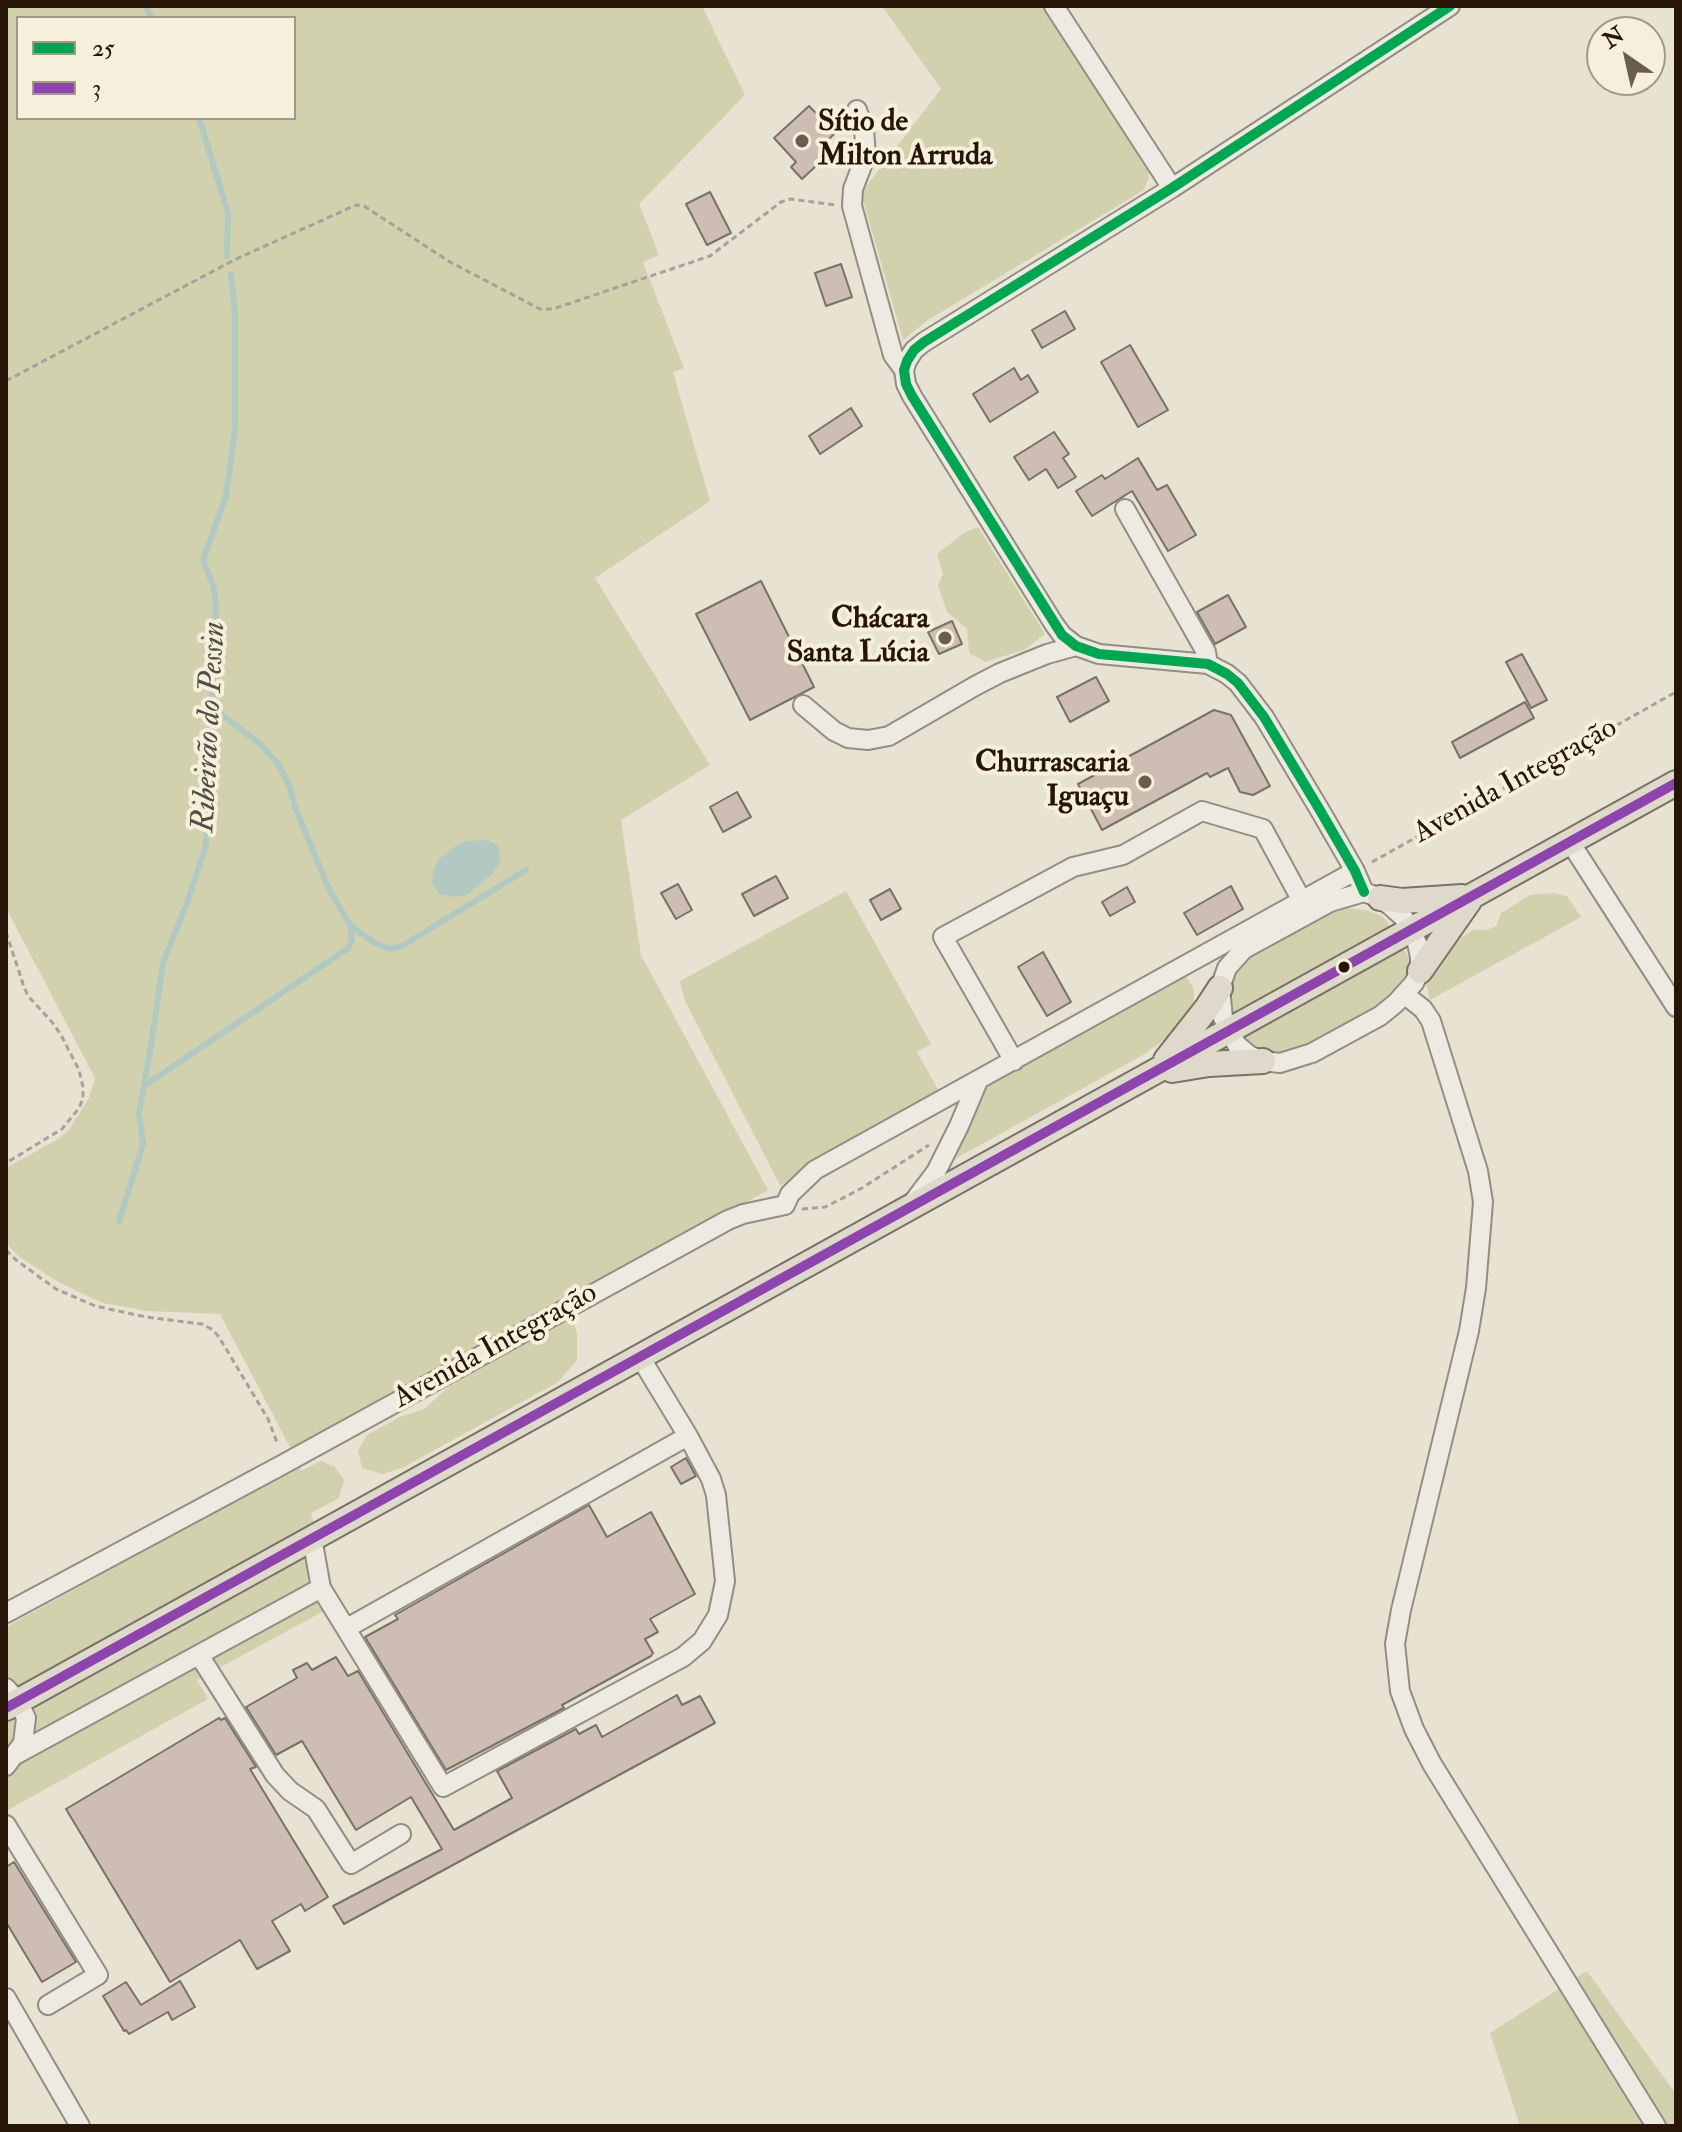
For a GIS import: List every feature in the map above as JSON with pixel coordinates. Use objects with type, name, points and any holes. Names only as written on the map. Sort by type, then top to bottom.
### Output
[{"type":"main road","points":[[10,1699],[312,1538],[1676,783]]},
{"type":"main road","points":[[1372,895],[1402,901],[1472,896]]},
{"type":"main road","points":[[1420,971],[1472,896]]},
{"type":"main road","points":[[1154,1073],[1176,1049],[1220,985]]},
{"type":"main road","points":[[1154,1073],[1209,1064],[1263,1061]]},
{"type":"street","points":[[1054,6],[1172,188]]},
{"type":"street","points":[[1372,895],[1330,902],[1244,949],[1227,968],[1220,985],[1221,1009],[1228,1032],[1249,1055],[1280,1063],[1312,1053],[1380,1016],[1414,983],[1420,971],[1417,943],[1411,929],[1403,917],[1372,895],[1249,696],[1227,674],[1208,664],[1099,654],[1076,646],[1062,635],[912,396],[904,370],[914,350],[924,342],[1172,188],[1450,6]]},
{"type":"street","points":[[857,110],[864,130],[866,155],[853,189],[852,206],[893,355],[904,370]]},
{"type":"street","points":[[1125,509],[1206,652],[1208,664]]},
{"type":"street","points":[[803,705],[834,731],[848,738],[868,740],[889,736],[988,679],[1047,654],[1076,646]]},
{"type":"street","points":[[1014,1061],[943,937],[1073,867],[1123,855],[1202,811],[1263,829],[1302,901]]},
{"type":"street","points":[[1570,842],[1676,1007]]},
{"type":"street","points":[[785,1205],[790,1194],[815,1170],[1355,871]]},
{"type":"street","points":[[1198,958],[1207,965],[1220,985]]},
{"type":"street","points":[[1404,994],[1423,1009],[1431,1021],[1478,1171],[1483,1202],[1469,1331],[1395,1644],[1400,1691],[1414,1729],[1432,1764],[1656,2126]]},
{"type":"street","points":[[907,1210],[936,1172],[978,1081]]},
{"type":"street","name":"Avenida Integração","points":[[6,1613],[728,1220],[785,1205]]},
{"type":"street","points":[[312,1538],[321,1588],[443,1787],[683,1657],[702,1641],[718,1615],[725,1581],[716,1495],[688,1436],[640,1357]]},
{"type":"street","points":[[347,1628],[688,1436]]},
{"type":"street","points":[[11,1761],[321,1588]]},
{"type":"street","points":[[199,1655],[275,1775],[290,1791],[316,1809],[351,1864],[401,1834]]},
{"type":"street","points":[[10,1699],[26,1718],[23,1743],[11,1761]]},
{"type":"street","points":[[6,1825],[98,1975],[48,2005]]},
{"type":"street","points":[[6,1998],[80,2126]]},
{"type":"path","points":[[6,381],[234,260],[356,205],[364,206],[450,262],[540,309],[553,309],[710,256],[781,202],[790,199],[852,206]]},
{"type":"path","name":"Avenida Integração","points":[[1355,871],[1676,692]]},
{"type":"path","points":[[6,932],[28,996],[61,1035],[79,1070],[83,1087],[79,1108],[62,1129],[6,1163]]},
{"type":"path","points":[[785,1205],[801,1209],[825,1207],[862,1188],[959,1126]]},
{"type":"path","points":[[6,1250],[56,1289],[95,1306],[202,1324],[213,1330],[268,1419],[278,1447],[280,1466]]},
{"type":"green space","points":[[6,6],[702,6],[745,95],[639,204],[659,255],[643,262],[684,368],[673,372],[710,501],[595,578],[710,765],[621,820],[641,955],[768,1190],[559,1306],[563,1307],[574,1324],[577,1360],[558,1382],[402,1468],[382,1474],[362,1468],[358,1451],[367,1435],[400,1417],[424,1409],[452,1384],[447,1368],[293,1453],[220,1314],[147,1311],[103,1303],[60,1283],[18,1256],[6,1243],[6,1168],[69,1130],[89,1098],[95,1078],[6,908]]},
{"type":"green space","points":[[882,6],[1043,6],[1147,167],[1149,177],[1144,190],[928,320],[903,340],[861,193],[941,89]]},
{"type":"green space","points":[[978,527],[1045,634],[1024,650],[985,662],[969,653],[967,629],[947,612],[938,586],[943,574],[937,554],[964,533]]},
{"type":"green space","points":[[846,891],[931,1044],[917,1052],[940,1093],[795,1180],[780,1185],[685,1001],[680,981]]},
{"type":"green space","points":[[1554,893],[1567,896],[1581,917],[1430,1000],[1425,980],[1449,945],[1473,930],[1496,926],[1501,913],[1530,895]]},
{"type":"green space","points":[[1347,908],[1366,910],[1386,920],[1408,956],[1411,964],[1409,977],[1394,998],[1291,1055],[1259,1052],[1249,1044],[1228,1008],[1231,983],[1237,969],[1250,956],[1328,912]]},
{"type":"green space","points":[[1186,976],[1194,989],[1194,1004],[1186,1018],[1162,1041],[1143,1055],[953,1160],[985,1087]]},
{"type":"green space","points":[[321,1461],[335,1467],[344,1480],[339,1498],[311,1513],[333,1606],[197,1680],[208,1699],[6,1811],[6,1627],[300,1465],[301,1471]]},
{"type":"green space","points":[[1587,1971],[1673,2090],[1676,2090],[1676,2126],[1520,2126],[1490,2033]]},
{"type":"water","points":[[486,840],[498,845],[501,860],[493,873],[467,895],[454,897],[439,894],[432,884],[439,859],[467,841]]},
{"type":"building","name":"Sítio de Milton Arruda","points":[[809,106],[835,133],[823,145],[831,152],[802,179],[791,167],[796,162],[774,138]]},
{"type":"building","points":[[710,192],[731,233],[707,245],[686,204]]},
{"type":"building","points":[[841,264],[852,297],[826,306],[815,273]]},
{"type":"building","points":[[1065,311],[1075,329],[1042,348],[1032,330]]},
{"type":"building","points":[[1130,345],[1168,410],[1138,427],[1101,362]]},
{"type":"building","points":[[1014,368],[1021,380],[1028,375],[1038,392],[990,422],[973,394]]},
{"type":"building","points":[[851,408],[862,426],[820,454],[809,436]]},
{"type":"building","points":[[1054,432],[1069,454],[1063,458],[1076,477],[1058,488],[1046,469],[1029,480],[1014,457]]},
{"type":"building","points":[[1138,458],[1157,490],[1167,485],[1196,535],[1168,551],[1132,491],[1092,516],[1076,491],[1102,475],[1105,479]]},
{"type":"building","points":[[761,581],[814,687],[750,720],[696,614]]},
{"type":"building","points":[[1228,595],[1246,627],[1215,644],[1197,612]]},
{"type":"building","name":"Chácara Santa Lúcia","points":[[952,621],[962,644],[939,654],[928,632]]},
{"type":"building","points":[[1522,654],[1547,700],[1531,708],[1506,662]]},
{"type":"building","points":[[1096,677],[1109,701],[1070,722],[1057,697]]},
{"type":"building","points":[[1525,702],[1534,718],[1460,758],[1452,742]]},
{"type":"building","points":[[1214,710],[1231,715],[1270,786],[1253,795],[1240,792],[1228,768],[1210,777],[1207,773],[1102,830],[1078,784]]},
{"type":"building","points":[[737,792],[751,817],[723,832],[710,807]]},
{"type":"building","points":[[776,876],[788,898],[754,916],[742,894]]},
{"type":"building","points":[[678,884],[692,910],[676,919],[661,893]]},
{"type":"building","points":[[1231,886],[1243,909],[1197,935],[1184,913]]},
{"type":"building","points":[[1127,887],[1135,902],[1110,916],[1102,902]]},
{"type":"building","points":[[890,889],[901,909],[881,920],[870,900]]},
{"type":"building","points":[[1043,952],[1071,1002],[1047,1016],[1018,967]]},
{"type":"building","points":[[686,1458],[696,1476],[681,1484],[671,1467]]},
{"type":"building","points":[[589,1505],[607,1537],[651,1512],[695,1594],[650,1619],[658,1632],[645,1639],[653,1653],[651,1656],[562,1705],[564,1708],[446,1770],[365,1637],[398,1619],[395,1615]]},
{"type":"building","points":[[336,1657],[348,1676],[358,1671],[454,1830],[512,1798],[497,1771],[576,1729],[579,1734],[596,1725],[602,1737],[677,1695],[682,1705],[700,1696],[715,1723],[344,1924],[333,1906],[442,1849],[411,1797],[356,1830],[302,1741],[276,1755],[246,1707],[297,1678],[293,1670],[307,1663],[312,1670]]},
{"type":"building","points":[[219,1718],[225,1718],[256,1767],[250,1769],[328,1897],[305,1911],[301,1904],[272,1921],[290,1951],[257,1969],[240,1940],[170,1982],[66,1809]]},
{"type":"building","points":[[14,1862],[76,1962],[42,1982],[6,1922],[6,1867]]},
{"type":"building","points":[[180,1981],[195,2007],[172,2020],[168,2012],[129,2034],[124,2031],[103,1996],[126,1982],[141,2005]]},
{"type":"waterway","name":"Ribeirão do Pessin","points":[[145,6],[151,16]]},
{"type":"waterway","name":"Ribeirão do Pessin","points":[[200,120],[228,213],[227,257]]},
{"type":"waterway","name":"Ribeirão do Pessin","points":[[119,1222],[143,1144],[139,1113],[163,963],[206,845],[216,604],[213,585],[203,560],[226,496],[235,430],[235,313],[231,274]]},
{"type":"waterway","points":[[144,1086],[347,949],[352,941],[350,925],[328,887],[295,807],[290,787],[278,764],[261,745],[212,707]]},
{"type":"waterway","points":[[350,925],[375,943],[390,949],[402,946],[526,870]]},
{"type":"transit line","name":"25","points":[[1364,892],[1355,871],[1264,717],[1238,683],[1208,664],[1099,654],[1076,646],[1062,635],[912,396],[904,370],[914,350],[924,342],[1172,188],[1450,6]]},
{"type":"transit line","name":"3","points":[[6,1708],[1676,783]]},
{"type":"place","name":"Sítio de Milton Arruda","points":[[802,141]]},
{"type":"place","name":"Chácara Santa Lúcia","points":[[945,638]]},
{"type":"place","name":"Churrascaria Iguaçu","points":[[1145,782]]}]
